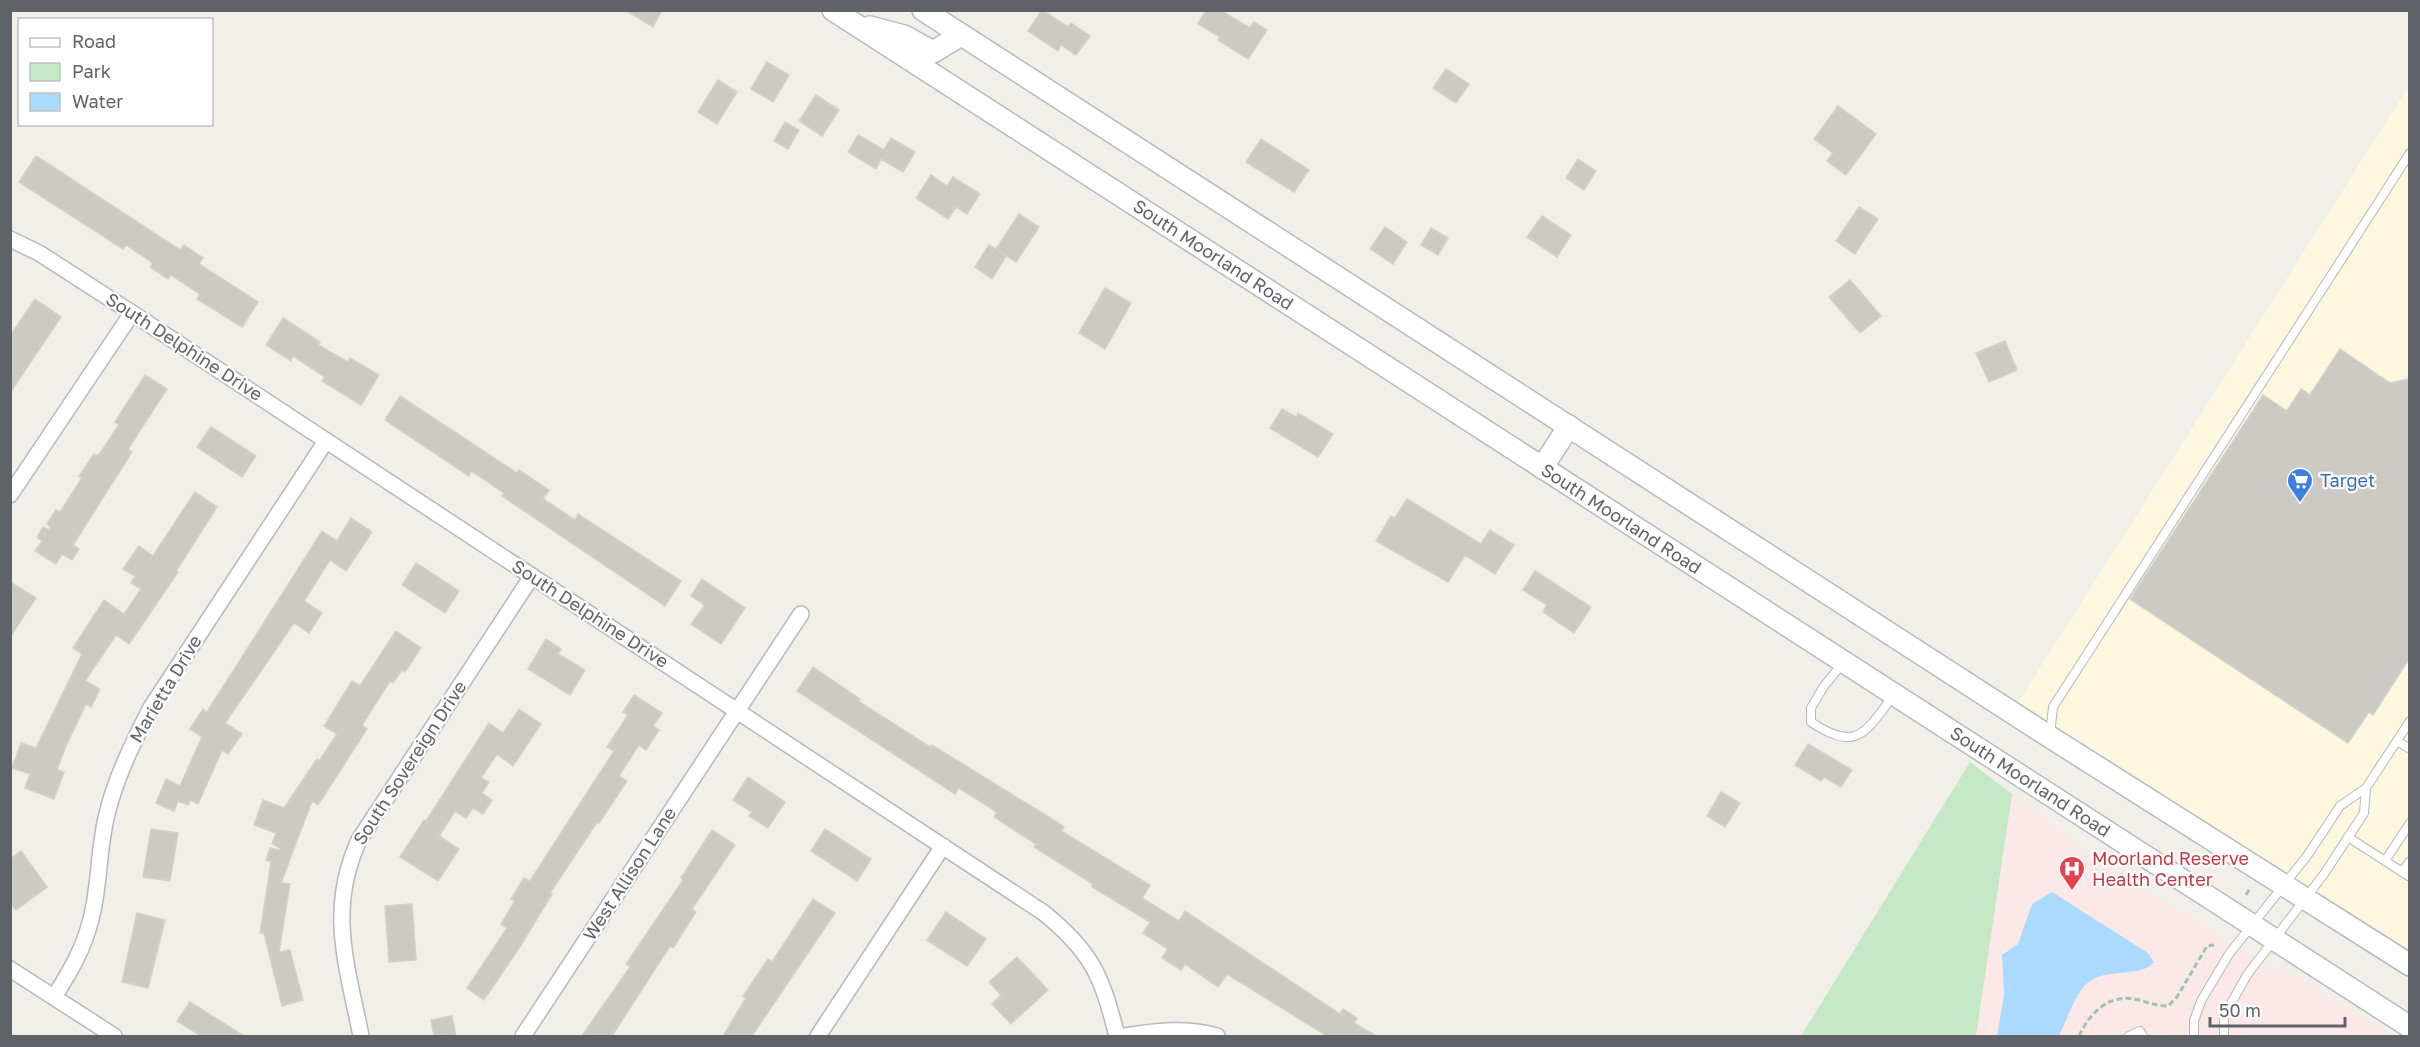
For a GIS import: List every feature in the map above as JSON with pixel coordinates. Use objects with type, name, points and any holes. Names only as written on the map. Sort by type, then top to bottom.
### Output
[{"type":"main road","name":"South Moorland Road","points":[[833,10],[2409,1027]]},
{"type":"main road","points":[[923,10],[2050,737],[2409,965]]},
{"type":"main road","points":[[852,23],[904,36],[933,52],[961,35]]},
{"type":"main road","points":[[1542,468],[1569,426]]},
{"type":"street","name":"South Delphine Drive","points":[[10,239],[39,252],[1044,913],[1066,931],[1097,972],[1107,996],[1117,1036]]},
{"type":"street","points":[[10,495],[132,313]]},
{"type":"street","name":"Marietta Drive","points":[[54,997],[82,949],[92,917],[107,815],[135,737],[150,708],[326,441]]},
{"type":"street","name":"South Sovereign Drive","points":[[362,1036],[341,933],[342,892],[351,857],[359,840],[532,576]]},
{"type":"street","name":"West Allison Lane","points":[[523,1036],[801,614]]},
{"type":"street","points":[[818,1036],[943,846]]},
{"type":"street","points":[[10,969],[114,1036]]},
{"type":"street","points":[[1125,1036],[1156,1031],[1217,1036]]},
{"type":"lane","points":[[2050,737],[2053,707],[2409,153]]},
{"type":"lane","points":[[1844,662],[1824,686],[1811,708],[1811,722],[1822,730],[1850,738],[1862,735],[1894,694]]},
{"type":"lane","points":[[2194,1036],[2194,1021],[2201,1001],[2229,954],[2307,856],[2340,807],[2366,788],[2409,722]]},
{"type":"lane","points":[[2397,741],[2409,748]]},
{"type":"lane","points":[[2224,1036],[2224,1016],[2247,975],[2306,898],[2364,813],[2366,788]]},
{"type":"lane","points":[[2385,861],[2409,823]]},
{"type":"lane","points":[[2348,837],[2406,874],[2409,861]]},
{"type":"lane","points":[[2129,1036],[2140,1031],[2143,1036]]},
{"type":"path","points":[[2246,895],[2250,888]]},
{"type":"path","points":[[2079,1036],[2094,1012],[2113,1000],[2127,998],[2156,1006],[2168,1006],[2176,997],[2207,946],[2214,945]]},
{"type":"shaded area","points":[[2409,86],[2409,964],[2012,712]]},
{"type":"shaded area","name":"Moorland Reserve Health Center","points":[[2012,794],[2091,857],[2274,972],[2292,975],[2391,1036],[1976,1036]]},
{"type":"green space","points":[[1970,762],[2012,794],[1976,1036],[1801,1036]]},
{"type":"water","points":[[2052,892],[2148,953],[2154,962],[2139,970],[2109,974],[2090,981],[2075,1000],[2059,1036],[1997,1036],[2004,995],[2002,955],[2018,944],[2032,904]]},
{"type":"building","points":[[625,10],[662,10],[653,27]]},
{"type":"building","points":[[1042,10],[1068,27],[1071,23],[1090,36],[1076,55],[1061,45],[1058,51],[1028,31]]},
{"type":"building","points":[[1206,10],[1220,10],[1250,28],[1254,22],[1267,30],[1248,59],[1218,40],[1220,37],[1198,24]]},
{"type":"building","points":[[767,62],[789,75],[773,102],[751,89]]},
{"type":"building","points":[[1446,69],[1469,84],[1456,103],[1433,88]]},
{"type":"building","points":[[718,80],[737,92],[717,124],[698,112]]},
{"type":"building","points":[[816,95],[839,110],[822,136],[799,121]]},
{"type":"building","points":[[1838,106],[1876,134],[1846,175],[1827,161],[1833,153],[1814,139]]},
{"type":"building","points":[[785,122],[799,130],[788,149],[774,141]]},
{"type":"building","points":[[858,135],[884,150],[891,138],[915,152],[903,172],[881,159],[876,169],[848,152]]},
{"type":"building","points":[[1261,139],[1309,170],[1294,192],[1246,162]]},
{"type":"building","points":[[36,156],[180,250],[184,245],[203,258],[199,264],[258,302],[242,327],[197,299],[200,294],[171,275],[168,279],[150,267],[153,263],[126,245],[123,249],[19,182]]},
{"type":"building","points":[[1578,159],[1596,171],[1584,190],[1566,178]]},
{"type":"building","points":[[931,175],[947,186],[953,177],[980,194],[967,214],[956,207],[948,219],[916,198]]},
{"type":"building","points":[[1859,207],[1878,219],[1855,254],[1836,241]]},
{"type":"building","points":[[1019,214],[1039,227],[1016,262],[996,249]]},
{"type":"building","points":[[1542,216],[1571,235],[1557,257],[1527,237]]},
{"type":"building","points":[[1385,227],[1407,242],[1393,264],[1370,249]]},
{"type":"building","points":[[1431,228],[1448,238],[1438,255],[1421,245]]},
{"type":"building","points":[[989,245],[1006,256],[992,279],[975,267]]},
{"type":"building","points":[[1850,280],[1881,316],[1860,333],[1829,297]]},
{"type":"building","points":[[1105,288],[1131,303],[1105,349],[1079,333]]},
{"type":"building","points":[[35,299],[61,317],[10,393],[10,336]]},
{"type":"building","points":[[283,318],[320,342],[318,345],[348,362],[350,358],[379,375],[361,405],[322,381],[325,377],[293,356],[291,361],[266,345]]},
{"type":"building","points":[[2005,341],[2017,370],[1989,382],[1976,353]]},
{"type":"building","name":"Target","points":[[2340,349],[2390,383],[2409,379],[2409,659],[2373,715],[2369,712],[2348,743],[2130,599],[2263,395],[2287,411],[2301,389],[2310,395]]},
{"type":"building","points":[[145,375],[167,389],[128,449],[132,452],[73,545],[79,549],[72,560],[62,554],[56,564],[35,551],[42,541],[37,537],[43,527],[49,530],[51,527],[47,524],[56,510],[60,512],[82,478],[79,476],[94,454],[98,456],[119,425],[115,422]]},
{"type":"building","points":[[400,396],[517,473],[519,470],[549,490],[543,499],[575,520],[578,514],[681,581],[665,606],[502,496],[504,493],[471,471],[469,476],[385,420]]},
{"type":"building","points":[[1282,409],[1296,417],[1298,413],[1333,434],[1318,457],[1270,428]]},
{"type":"building","points":[[211,427],[256,456],[242,477],[197,447]]},
{"type":"building","points":[[195,492],[217,507],[176,571],[178,572],[129,644],[116,635],[85,681],[100,689],[91,707],[86,704],[65,748],[57,770],[64,772],[54,799],[25,788],[30,774],[12,768],[21,743],[36,748],[82,654],[73,648],[104,600],[124,614],[141,589],[131,583],[135,576],[123,569],[139,546],[153,556]]},
{"type":"building","points":[[1407,499],[1481,544],[1490,530],[1514,545],[1495,574],[1465,555],[1448,582],[1376,541],[1391,516],[1395,518]]},
{"type":"building","points":[[351,518],[372,532],[346,571],[330,560],[304,601],[322,613],[309,633],[294,623],[225,723],[242,734],[228,754],[222,750],[198,804],[190,800],[188,805],[178,801],[174,811],[156,803],[166,779],[180,786],[202,737],[190,729],[203,709],[207,712],[322,531],[337,541]]},
{"type":"building","points":[[416,563],[459,591],[445,613],[402,585]]},
{"type":"building","points":[[1535,571],[1591,607],[1574,633],[1543,612],[1547,605],[1523,590]]},
{"type":"building","points":[[702,579],[745,608],[721,644],[691,624],[705,605],[691,596]]},
{"type":"building","points":[[10,582],[36,598],[10,637]]},
{"type":"building","points":[[396,631],[421,648],[405,672],[402,670],[393,683],[390,681],[362,725],[367,729],[318,805],[312,801],[281,883],[290,884],[279,952],[290,950],[303,1000],[282,1006],[264,933],[260,933],[271,862],[266,860],[270,848],[280,850],[280,848],[272,844],[276,833],[254,825],[263,800],[284,808],[317,759],[319,761],[337,734],[324,726],[352,681],[360,686]]},
{"type":"building","points":[[546,639],[561,649],[558,654],[585,670],[570,695],[528,669]]},
{"type":"building","points":[[813,667],[860,699],[858,701],[930,747],[932,745],[1052,819],[1064,827],[1061,831],[1150,885],[1142,898],[1179,921],[1185,911],[1340,1014],[1343,1009],[1357,1018],[1354,1023],[1376,1036],[1327,1036],[1227,974],[1218,987],[1185,964],[1181,970],[1162,958],[1168,949],[1143,933],[1150,922],[1092,887],[1093,884],[1034,847],[1036,844],[994,817],[997,812],[959,788],[955,794],[797,691]]},
{"type":"building","points":[[634,695],[662,713],[653,726],[659,730],[646,750],[639,745],[619,776],[627,781],[550,893],[552,894],[521,945],[484,1000],[467,988],[507,928],[501,924],[515,901],[511,899],[524,878],[530,881],[614,751],[607,747],[628,715],[623,712]]},
{"type":"building","points":[[519,709],[541,724],[513,766],[497,754],[481,778],[489,782],[482,793],[492,800],[483,814],[473,808],[466,818],[455,811],[439,836],[459,849],[438,881],[400,857],[489,723],[503,733]]},
{"type":"building","points":[[1808,744],[1852,770],[1841,787],[1824,777],[1821,781],[1795,765]]},
{"type":"building","points":[[748,777],[785,802],[768,828],[749,816],[752,812],[733,800]]},
{"type":"building","points":[[1721,792],[1740,803],[1725,827],[1707,816]]},
{"type":"building","points":[[151,829],[178,833],[170,881],[143,877]]},
{"type":"building","points":[[825,829],[871,859],[857,881],[811,851]]},
{"type":"building","points":[[712,830],[735,845],[692,909],[696,912],[673,948],[670,946],[612,1036],[582,1036],[630,967],[626,964],[683,880],[681,878]]},
{"type":"building","points":[[21,851],[47,887],[16,910],[10,903],[10,859]]},
{"type":"building","points":[[813,899],[835,913],[752,1036],[723,1036],[746,998],[743,996],[768,959],[772,962]]},
{"type":"building","points":[[412,904],[416,960],[389,962],[385,906]]},
{"type":"building","points":[[946,912],[986,939],[967,966],[927,940]]},
{"type":"building","points":[[137,913],[165,920],[148,988],[122,982]]},
{"type":"building","points":[[1017,957],[1048,990],[1011,1024],[992,1004],[1001,995],[989,982]]},
{"type":"building","points":[[190,1002],[244,1036],[201,1036],[177,1021]]},
{"type":"building","points":[[452,1016],[456,1036],[434,1036],[431,1020]]},
{"type":"place","name":"Target","points":[[2300,504]]},
{"type":"place","name":"Moorland Reserve Health Center","points":[[2072,892]]}]
